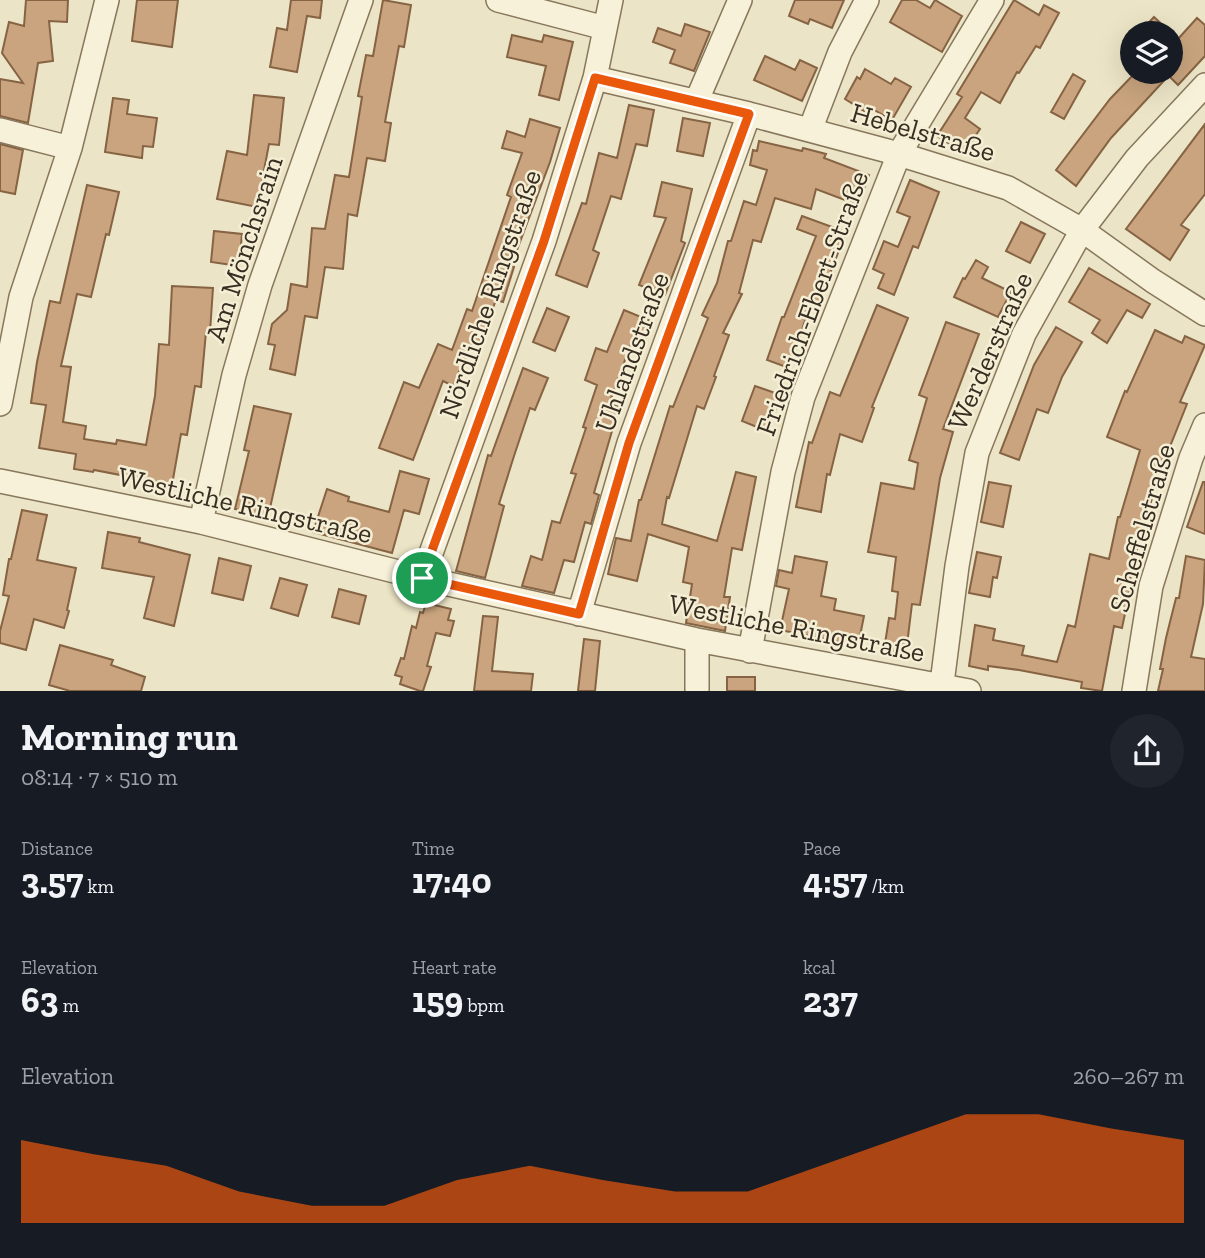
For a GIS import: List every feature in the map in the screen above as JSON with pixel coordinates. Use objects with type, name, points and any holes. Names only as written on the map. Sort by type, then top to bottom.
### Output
[{"type":"street","points":[[0,404],[21,297],[70,148],[107,0]]},
{"type":"street","name":"Am Mönchsrain","points":[[201,522],[234,375],[260,285],[361,0]]},
{"type":"street","points":[[498,0],[605,28]]},
{"type":"street","name":"Nördliche Ringstraße","points":[[422,578],[544,241],[595,78],[611,0]]},
{"type":"street","points":[[697,100],[740,0]]},
{"type":"street","points":[[810,130],[840,52],[867,0]]},
{"type":"street","name":"Friedrich-Ebert-Straße","points":[[750,651],[783,472],[803,397],[900,154],[992,0]]},
{"type":"street","name":"Hebelstraße","points":[[595,78],[697,100],[810,130],[900,154],[1008,188],[1082,230],[1205,314]]},
{"type":"street","name":"Werderstraße","points":[[941,689],[957,566],[977,453],[1024,334],[1082,230],[1137,158],[1205,85]]},
{"type":"street","name":"Uhlandstraße","points":[[579,614],[629,443],[749,114]]},
{"type":"street","points":[[0,130],[70,148]]},
{"type":"street","name":"Scheffelstraße","points":[[1134,691],[1151,586],[1191,458],[1205,425]]},
{"type":"street","name":"Westliche Ringstraße","points":[[0,481],[277,539],[422,578],[697,640],[941,689],[969,691]]},
{"type":"street","points":[[696,691],[697,640]]},
{"type":"building","points":[[26,0],[68,0],[67,22],[49,21],[53,61],[38,63],[28,123],[0,116],[0,79],[23,83],[2,53],[9,22],[24,26]]},
{"type":"building","points":[[137,0],[178,0],[172,47],[132,41]]},
{"type":"building","points":[[291,0],[322,0],[320,18],[307,16],[297,72],[270,67],[277,28],[287,30]]},
{"type":"building","points":[[383,0],[411,5],[404,47],[399,46],[385,122],[391,123],[385,161],[367,158],[357,216],[348,214],[343,269],[325,267],[317,318],[305,316],[295,375],[270,369],[275,345],[268,344],[272,324],[287,310],[291,284],[307,287],[312,228],[325,229],[335,175],[349,177],[362,97],[358,96],[366,55],[373,56]]},
{"type":"building","points":[[795,0],[844,0],[832,28],[810,19],[808,24],[789,16]]},
{"type":"building","points":[[902,0],[916,0],[930,8],[935,0],[962,16],[942,52],[890,22]]},
{"type":"building","points":[[1014,0],[1039,15],[1044,5],[1059,13],[1040,48],[1036,46],[1019,73],[1017,72],[1000,103],[981,92],[965,118],[980,129],[964,153],[937,136],[962,97],[957,94]]},
{"type":"building","points":[[1197,18],[1205,25],[1205,56],[1183,80],[1183,33]]},
{"type":"building","points":[[685,24],[710,32],[694,71],[670,63],[675,50],[653,42],[658,28],[681,36]]},
{"type":"building","points":[[512,35],[542,42],[544,35],[573,42],[559,100],[539,95],[546,66],[507,57]]},
{"type":"building","points":[[765,56],[795,70],[800,60],[817,68],[802,101],[754,80]]},
{"type":"building","points":[[865,69],[891,84],[895,78],[911,87],[892,120],[867,106],[864,111],[845,99],[857,77],[860,79]]},
{"type":"building","points":[[1073,74],[1085,81],[1064,119],[1051,112]]},
{"type":"building","points":[[1124,84],[1161,84],[1111,138],[1076,186],[1056,170]]},
{"type":"building","points":[[254,95],[284,98],[279,145],[269,144],[257,207],[217,199],[227,151],[247,155]]},
{"type":"building","points":[[113,98],[129,100],[127,114],[157,118],[153,147],[143,146],[142,158],[105,152]]},
{"type":"building","points":[[629,105],[654,110],[647,146],[636,144],[621,199],[611,196],[593,250],[599,253],[587,287],[556,275],[582,203],[586,204],[599,153],[617,158]]},
{"type":"building","points":[[683,118],[710,123],[703,156],[677,151]]},
{"type":"building","points":[[530,119],[560,128],[511,266],[514,267],[503,302],[496,300],[478,347],[471,345],[453,386],[443,381],[413,460],[379,448],[404,382],[419,388],[438,344],[452,350],[467,309],[472,311],[511,197],[507,195],[522,153],[502,148],[507,131],[525,137]]},
{"type":"building","points":[[1205,124],[1205,194],[1181,225],[1189,230],[1170,260],[1126,229]]},
{"type":"building","points":[[759,141],[826,154],[824,158],[869,175],[858,205],[816,189],[811,209],[775,198],[761,242],[753,240],[739,293],[742,294],[723,333],[729,335],[714,376],[716,377],[704,409],[697,406],[669,498],[667,497],[662,524],[717,541],[736,472],[756,477],[742,550],[732,548],[724,597],[730,597],[725,631],[686,623],[692,584],[683,582],[689,547],[648,534],[637,581],[608,574],[616,538],[631,541],[639,500],[670,406],[673,407],[708,318],[702,315],[717,283],[728,241],[731,241],[744,201],[756,205],[767,170],[750,165],[753,150],[757,151]]},
{"type":"building","points":[[0,144],[23,150],[15,194],[0,191]]},
{"type":"building","points":[[910,180],[939,192],[918,248],[913,246],[894,295],[878,288],[884,274],[873,269],[884,241],[898,247],[910,217],[897,212]]},
{"type":"building","points":[[662,182],[692,189],[681,241],[685,243],[665,295],[639,285],[666,218],[654,216]]},
{"type":"building","points":[[87,185],[119,192],[91,297],[77,294],[61,366],[71,367],[63,422],[86,426],[84,439],[116,444],[117,440],[146,445],[155,396],[159,344],[169,345],[172,286],[213,288],[210,332],[206,332],[201,387],[195,386],[187,435],[181,434],[172,485],[94,470],[74,469],[76,454],[39,448],[46,405],[31,403],[37,362],[50,301],[60,303]]},
{"type":"building","points":[[802,216],[846,232],[818,305],[811,303],[789,368],[767,360],[816,236],[797,229]]},
{"type":"building","points":[[1021,222],[1045,234],[1030,263],[1006,251]]},
{"type":"building","points":[[214,231],[242,234],[239,266],[211,262]]},
{"type":"building","points":[[976,260],[988,267],[982,278],[1011,292],[998,317],[954,297]]},
{"type":"building","points":[[1089,268],[1150,304],[1142,318],[1127,310],[1107,343],[1092,333],[1100,320],[1069,302]]},
{"type":"building","points":[[877,305],[908,318],[872,407],[874,408],[862,442],[840,434],[830,475],[827,474],[821,512],[796,507],[809,442],[812,443],[830,392],[840,396]]},
{"type":"building","points":[[547,308],[569,317],[555,351],[533,342]]},
{"type":"building","points":[[624,310],[653,322],[641,349],[631,344],[609,404],[619,407],[594,493],[599,495],[591,524],[585,522],[574,562],[564,560],[554,593],[522,586],[531,556],[542,560],[552,521],[560,523],[576,474],[571,473],[597,385],[585,380],[596,348],[607,352]]},
{"type":"building","points":[[946,322],[979,334],[943,429],[953,432],[940,478],[920,605],[912,604],[906,653],[884,650],[889,618],[895,619],[898,592],[892,591],[896,557],[868,552],[881,483],[914,489],[918,463],[909,460],[927,398],[919,395]]},
{"type":"building","points":[[1056,327],[1082,342],[1062,377],[1048,413],[1037,409],[1019,460],[1000,453],[1034,365]]},
{"type":"building","points":[[1155,330],[1182,343],[1185,336],[1205,345],[1180,402],[1187,404],[1163,459],[1149,509],[1146,508],[1122,628],[1114,626],[1102,691],[1081,688],[1082,682],[1019,670],[988,666],[988,670],[969,666],[975,625],[995,629],[993,640],[1024,646],[1022,655],[1057,662],[1068,625],[1075,627],[1090,554],[1109,559],[1118,517],[1140,450],[1107,437],[1125,391],[1127,392]]},
{"type":"building","points":[[523,368],[548,378],[535,410],[530,408],[514,456],[499,504],[504,506],[485,578],[456,571],[488,455],[491,456]]},
{"type":"building","points":[[755,386],[781,395],[767,431],[742,421]]},
{"type":"building","points":[[254,406],[291,414],[268,517],[235,509],[249,451],[244,450]]},
{"type":"building","points":[[400,471],[429,479],[419,514],[404,510],[392,553],[313,532],[327,489],[349,497],[348,501],[389,512]]},
{"type":"building","points":[[989,482],[1011,486],[1003,527],[981,522]]},
{"type":"building","points":[[1205,482],[1205,534],[1187,527]]},
{"type":"building","points":[[22,510],[47,515],[37,560],[76,568],[64,628],[34,619],[26,650],[0,643],[0,631],[9,596],[3,595]]},
{"type":"building","points":[[108,532],[140,538],[139,542],[190,555],[174,626],[144,618],[154,577],[102,568]]},
{"type":"building","points":[[977,552],[1001,557],[997,578],[993,577],[990,597],[969,593]]},
{"type":"building","points":[[795,556],[827,562],[821,596],[836,599],[834,610],[864,616],[858,646],[780,630],[789,589],[776,586],[779,570],[792,573]]},
{"type":"building","points":[[1186,556],[1205,560],[1203,604],[1191,657],[1205,659],[1205,691],[1158,691],[1166,638],[1176,598],[1179,598]]},
{"type":"building","points":[[219,558],[251,566],[243,600],[212,593]]},
{"type":"building","points":[[280,578],[307,585],[298,616],[271,608]]},
{"type":"building","points":[[339,589],[366,596],[359,624],[332,617]]},
{"type":"building","points":[[426,603],[451,609],[448,620],[454,621],[450,636],[436,633],[427,666],[431,667],[423,691],[420,691],[400,684],[402,677],[395,675],[401,658],[404,659],[412,626],[416,628],[420,612],[423,613]]},
{"type":"building","points":[[483,616],[498,617],[492,671],[533,674],[531,691],[474,691]]},
{"type":"building","points":[[584,639],[600,641],[595,691],[578,691]]},
{"type":"building","points":[[60,645],[113,660],[111,665],[145,677],[141,691],[70,691],[49,685]]},
{"type":"building","points":[[727,677],[755,677],[755,691],[727,691]]},
{"type":"route","points":[[595,78],[749,114],[629,443],[579,614],[422,578],[544,241],[595,78]]}]
